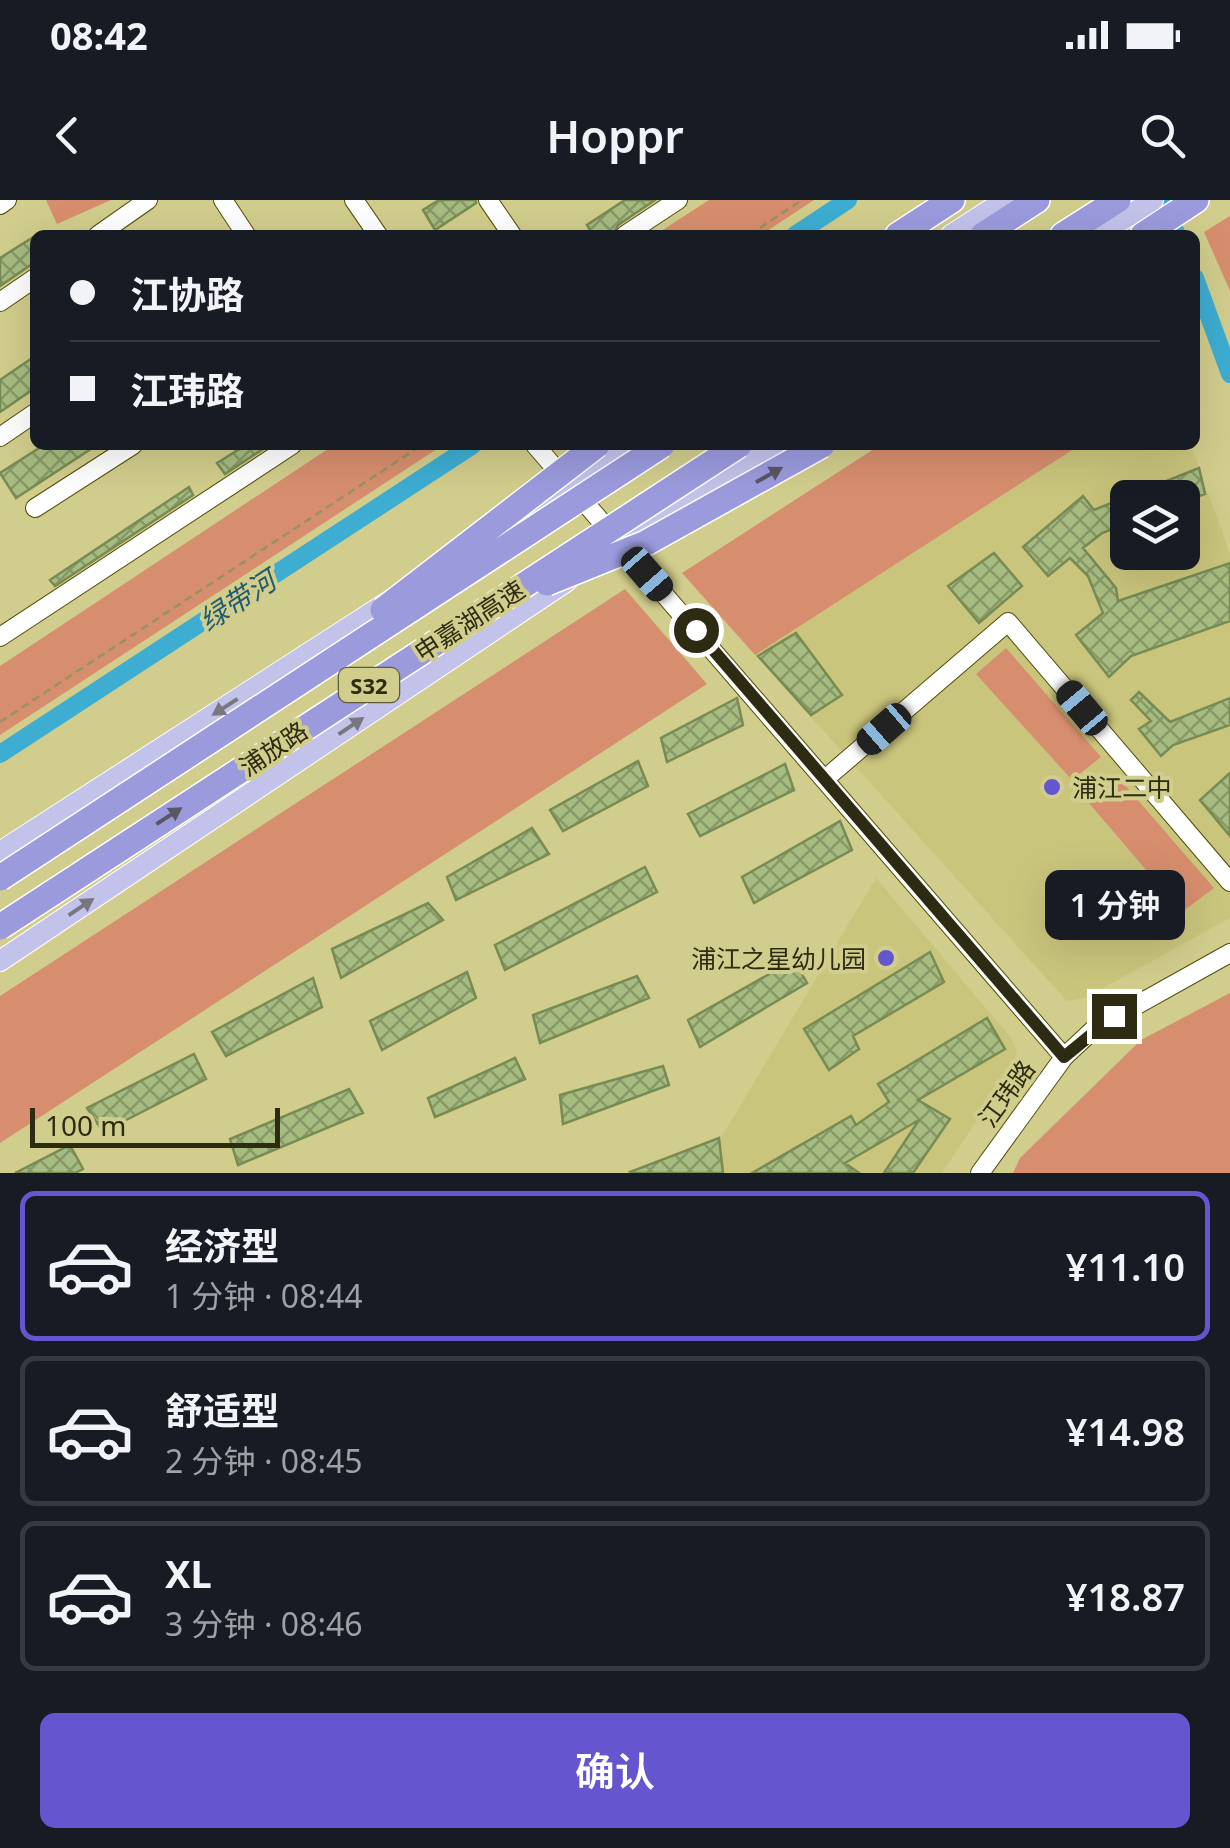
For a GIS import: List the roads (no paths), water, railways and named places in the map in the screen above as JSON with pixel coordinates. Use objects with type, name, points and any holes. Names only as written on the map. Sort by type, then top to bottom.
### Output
[{"type":"highway","points":[[906,230],[952,200]]},
{"type":"highway","points":[[991,230],[1036,200]]},
{"type":"highway","points":[[1081,230],[1196,200]]},
{"type":"highway","points":[[302,680],[388,605],[590,450]]},
{"type":"highway","name":"申嘉湖高速","points":[[0,878],[654,450]]},
{"type":"highway","name":"申嘉湖高速","points":[[0,927],[731,450]]},
{"type":"highway","points":[[491,606],[646,543],[813,450]]},
{"type":"main road","points":[[959,230],[1005,200]]},
{"type":"main road","points":[[1107,230],[1153,200]]},
{"type":"main road","points":[[0,852],[623,450]]},
{"type":"main road","name":"浦放路","points":[[0,962],[767,450]]},
{"type":"street","points":[[0,204],[7,200]]},
{"type":"street","points":[[105,230],[148,200]]},
{"type":"street","points":[[223,200],[243,230]]},
{"type":"street","points":[[354,200],[375,230]]},
{"type":"street","points":[[633,230],[678,200]]},
{"type":"street","points":[[497,203],[510,230]]},
{"type":"street","points":[[0,302],[30,281]]},
{"type":"street","points":[[0,437],[30,417]]},
{"type":"street","points":[[35,508],[124,450]]},
{"type":"street","points":[[0,637],[284,450]]},
{"type":"street","points":[[539,450],[1064,1057]]},
{"type":"street","points":[[825,779],[1008,622],[1230,882]]},
{"type":"street","name":"江玮路","points":[[980,1173],[1064,1057],[1094,1029],[1230,953]]},
{"type":"waterway","name":"绿带河","points":[[803,230],[848,200]]},
{"type":"waterway","points":[[1162,200],[1175,230]]},
{"type":"waterway","points":[[1200,292],[1230,374]]},
{"type":"waterway","name":"绿带河","points":[[0,754],[465,450]]},
{"type":"place","name":"浦江二中","points":[[1052,787]]},
{"type":"place","name":"浦江之星幼儿园","points":[[886,958]]}]
